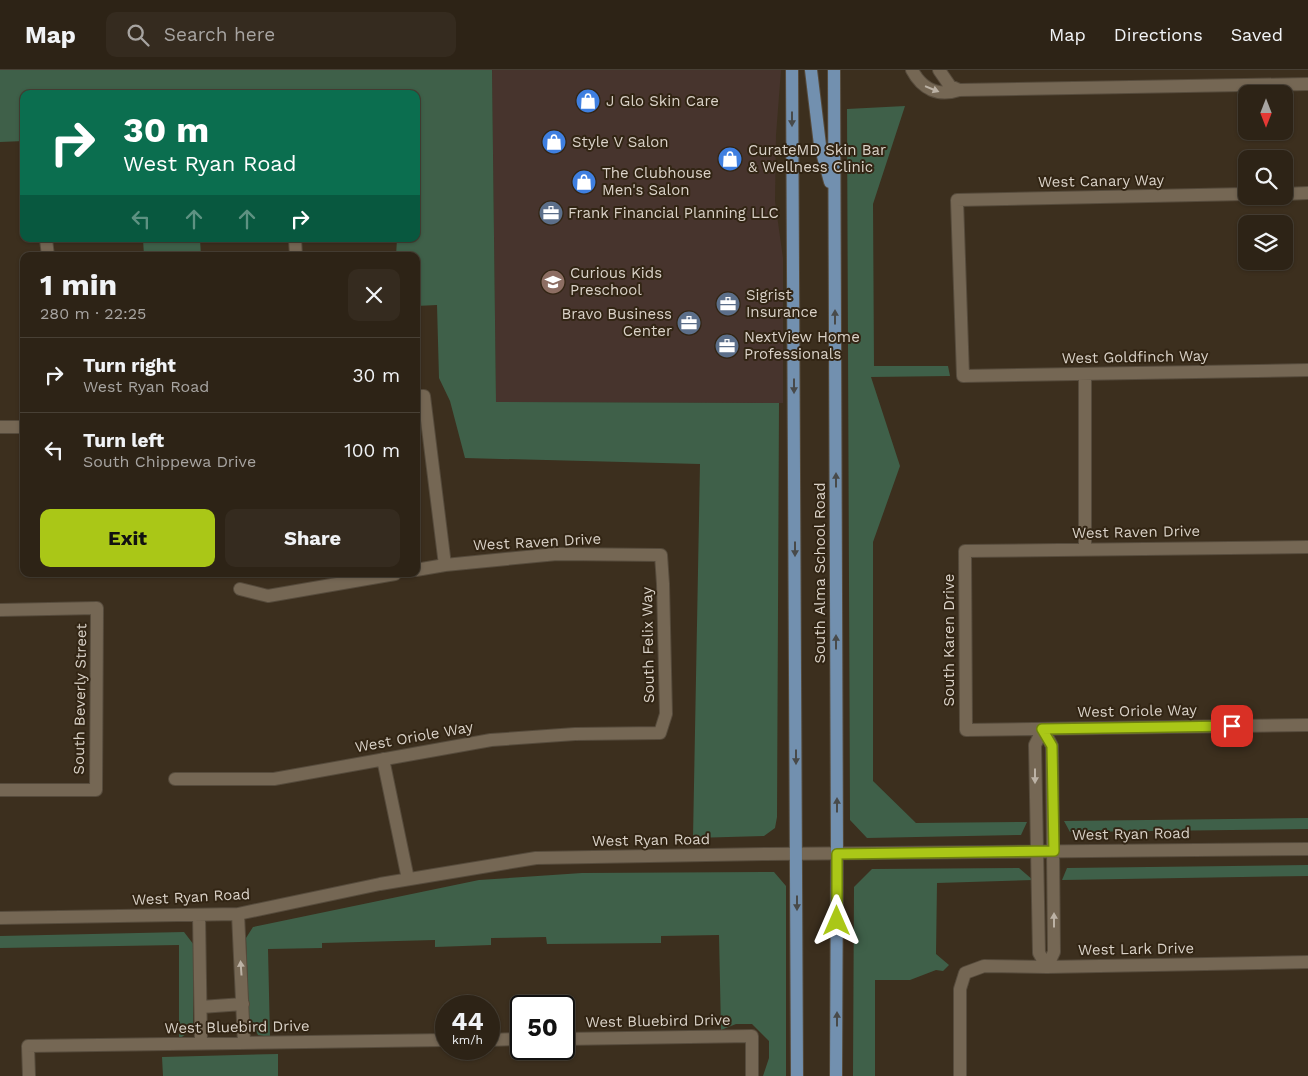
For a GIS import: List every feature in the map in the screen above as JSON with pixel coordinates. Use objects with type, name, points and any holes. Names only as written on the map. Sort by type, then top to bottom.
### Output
[{"type":"main road","name":"South Alma School Road","points":[[792,70],[797,1076]]},
{"type":"main road","points":[[811,70],[820,145],[835,196]]},
{"type":"main road","name":"South Alma School Road","points":[[834,70],[836,1076]]},
{"type":"street","points":[[912,70],[924,87],[931,91],[943,93],[959,90],[1308,84]]},
{"type":"street","points":[[939,70],[950,86],[959,90]]},
{"type":"street","points":[[1293,194],[1308,193]]},
{"type":"street","name":"West Canary Way","points":[[963,376],[957,200],[1238,194]]},
{"type":"street","name":"West Goldfinch Way","points":[[963,376],[1308,370]]},
{"type":"street","points":[[1085,375],[1085,549]]},
{"type":"street","points":[[420,396],[446,565]]},
{"type":"street","points":[[0,427],[20,427]]},
{"type":"street","name":"West Raven Drive","points":[[964,551],[1308,547]]},
{"type":"street","name":"South Karen Drive","points":[[964,551],[966,730]]},
{"type":"street","name":"West Raven Drive","points":[[420,569],[557,554],[661,554]]},
{"type":"street","name":"South Felix Way","points":[[660,733],[666,714],[661,554]]},
{"type":"street","points":[[240,589],[268,596],[378,577]]},
{"type":"street","name":"South Beverly Street","points":[[0,610],[98,608],[96,790],[0,790]]},
{"type":"street","name":"West Oriole Way","points":[[966,730],[1308,725]]},
{"type":"street","points":[[1042,729],[1035,745],[1036,851],[1039,953],[1046,967]]},
{"type":"street","points":[[1042,729],[1052,746],[1054,851],[1054,952],[1046,967]]},
{"type":"street","name":"West Oriole Way","points":[[175,780],[274,779],[491,740],[575,734],[660,733]]},
{"type":"street","points":[[383,759],[408,879]]},
{"type":"street","name":"West Ryan Road","points":[[0,918],[238,914],[408,879],[536,858],[1308,848]]},
{"type":"street","points":[[238,914],[244,1044]]},
{"type":"street","points":[[199,915],[201,1044]]},
{"type":"street","name":"West Lark Drive","points":[[960,1076],[960,989],[965,973],[984,966],[1046,967],[1308,962]]},
{"type":"street","points":[[200,1007],[243,1004]]},
{"type":"street","name":"West Bluebird Drive","points":[[575,1038],[752,1036],[752,1076]]},
{"type":"street","name":"West Bluebird Drive","points":[[29,1076],[28,1046],[435,1040]]},
{"type":"shaded area","points":[[492,70],[781,70],[776,135],[775,201],[783,258],[783,403],[496,402]]},
{"type":"green space","points":[[0,70],[492,70],[496,402],[779,403],[777,817],[775,828],[764,836],[693,838],[700,464],[465,458],[450,401],[439,378],[437,305],[420,306],[420,252],[396,252],[397,242],[420,242],[420,90],[20,90],[20,141],[0,142]]},
{"type":"green space","points":[[905,106],[873,204],[874,366],[948,366],[950,376],[871,377],[900,466],[873,542],[873,781],[916,823],[1027,822],[1021,835],[867,838],[850,820],[847,109]]},
{"type":"green space","points":[[143,242],[200,242],[201,252],[144,252]]},
{"type":"green space","points":[[1308,818],[1308,829],[1070,832],[1064,821]]},
{"type":"green space","points":[[1308,865],[1308,876],[1062,880],[1067,868]]},
{"type":"green space","points":[[1019,868],[1033,880],[937,883],[936,954],[949,965],[943,971],[936,970],[910,980],[875,980],[875,1076],[853,1076],[854,887],[872,869]]},
{"type":"green space","points":[[774,872],[786,886],[786,1076],[763,1076],[769,1058],[769,1041],[752,1024],[736,1024],[721,1030],[719,935],[661,936],[661,943],[547,944],[546,937],[491,938],[491,945],[435,947],[435,940],[322,943],[322,948],[268,949],[270,1037],[258,1035],[249,1017],[246,938],[253,927],[479,880],[582,873]]},
{"type":"green space","points":[[184,932],[194,945],[193,1029],[179,1039],[179,945],[0,948],[0,936]]},
{"type":"green space","points":[[278,1054],[278,1076],[163,1076],[162,1057]]},
{"type":"place","name":"J Glo Skin Care","points":[[588,101]]},
{"type":"place","name":"Style V Salon","points":[[554,142]]},
{"type":"place","name":"CurateMD Skin Bar & Wellness Clinic","points":[[730,159]]},
{"type":"place","name":"The Clubhouse Men's Salon","points":[[584,182]]},
{"type":"place","name":"Frank Financial Planning LLC","points":[[551,213]]},
{"type":"place","name":"Curious Kids Preschool","points":[[553,282]]},
{"type":"place","name":"Sigrist Insurance","points":[[728,304]]},
{"type":"place","name":"Bravo Business Center","points":[[689,323]]},
{"type":"place","name":"NextView Home Professionals","points":[[727,346]]},
{"type":"route","points":[[837,921],[837,854],[1054,851],[1052,746],[1042,729],[1232,726]]}]
